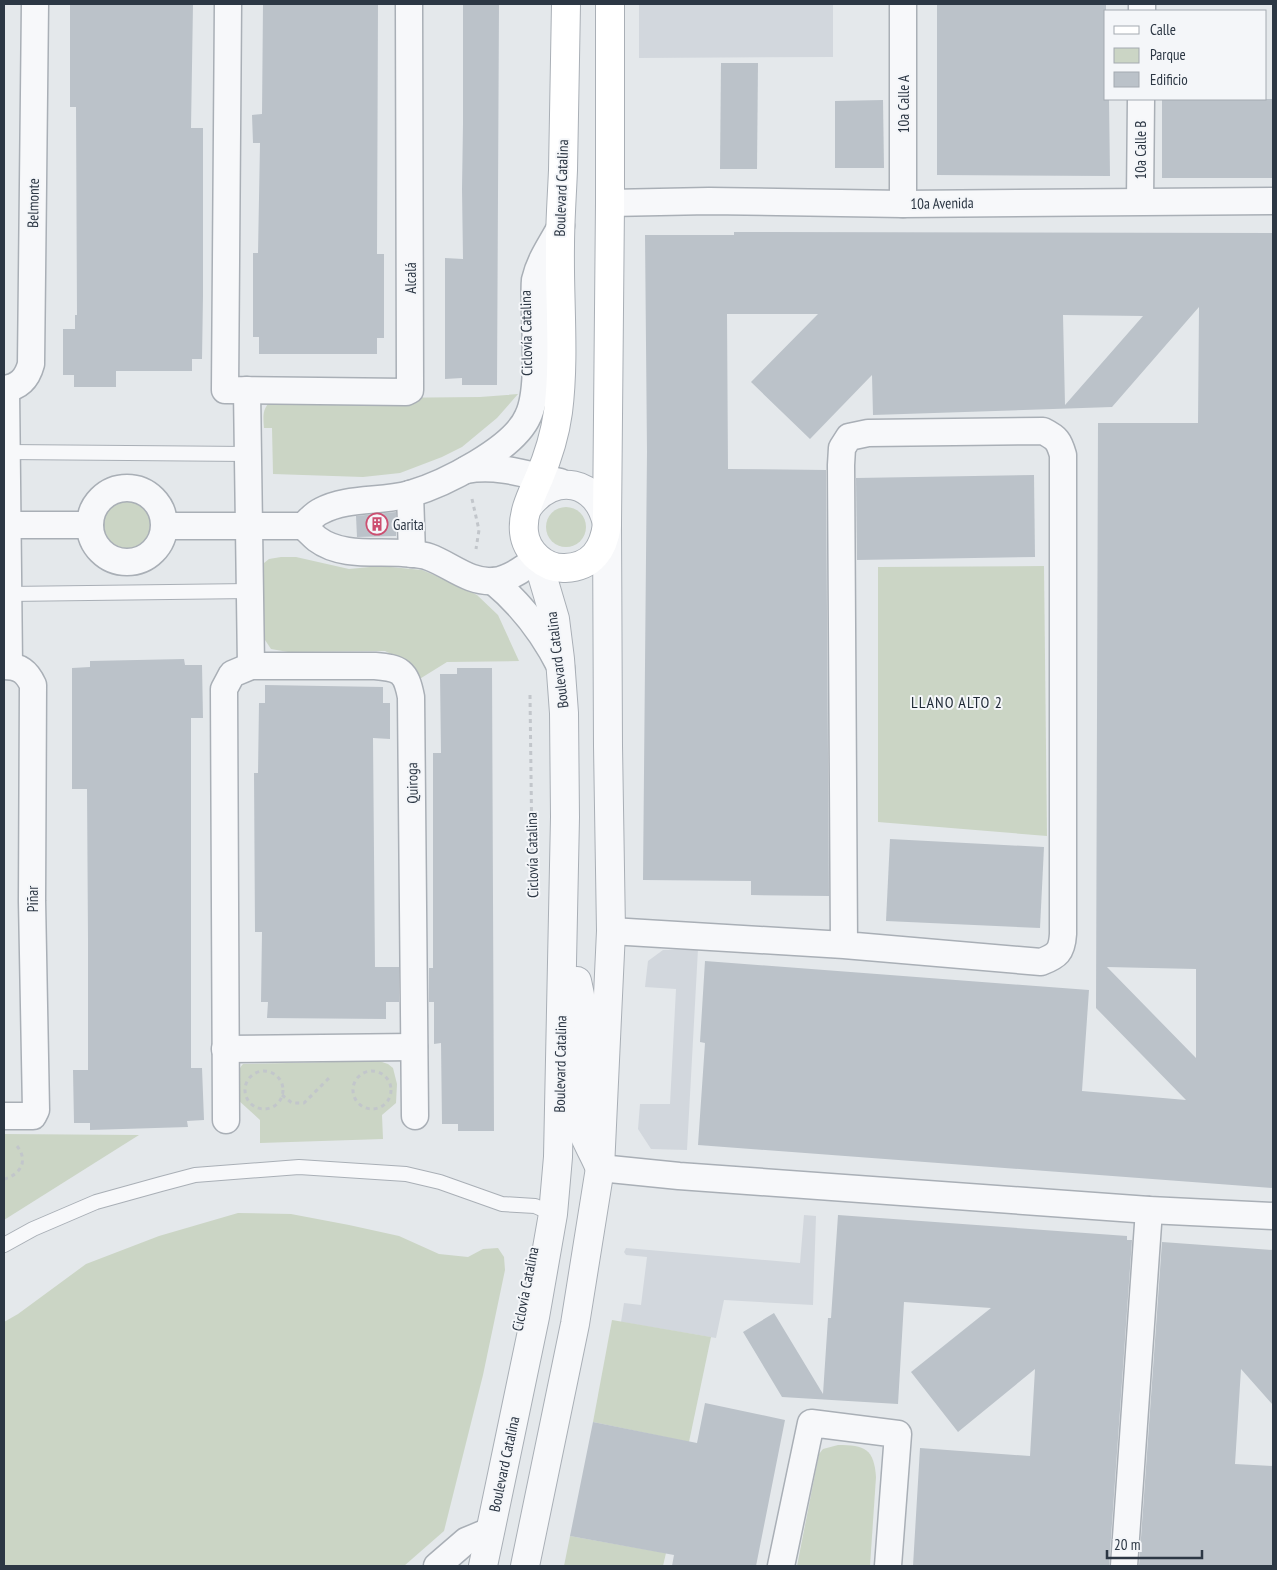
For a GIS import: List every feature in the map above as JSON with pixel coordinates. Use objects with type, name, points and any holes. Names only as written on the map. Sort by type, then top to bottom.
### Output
[{"type":"main road","name":"Boulevard Catalina","points":[[528,507],[548,453],[557,414],[561,373],[560,226],[566,4]]},
{"type":"main road","points":[[528,507],[523,521],[524,535],[529,547],[537,558],[549,566],[562,568],[577,567],[589,561],[599,551],[605,538],[607,524],[610,4]]},
{"type":"street","name":"Belmonte","points":[[5,525],[7,452],[5,389],[24,381],[29,373],[31,364],[35,4]]},
{"type":"street","name":"Alcalá","points":[[228,4],[225,390],[406,392],[410,390],[409,4]]},
{"type":"street","name":"10a Calle A","points":[[903,4],[903,204]]},
{"type":"street","name":"10a Calle B","points":[[1140,201],[1141,100]]},
{"type":"street","name":"10a Avenida","points":[[610,203],[709,201],[903,204],[1273,201]]},
{"type":"street","points":[[465,471],[502,446],[522,429],[533,406],[535,378],[535,283],[540,260],[551,245],[560,226]]},
{"type":"street","points":[[247,390],[251,666]]},
{"type":"street","points":[[611,931],[844,945],[1041,962],[1055,957],[1063,945],[1063,456],[1060,443],[1054,437],[1043,432],[868,433],[849,437],[842,448],[844,945]]},
{"type":"street","points":[[303,526],[319,512],[335,505],[398,496],[476,468],[500,468],[573,485],[585,490],[596,498],[604,511],[607,524],[606,591],[611,931],[600,1168],[575,1324],[525,1566]]},
{"type":"street","points":[[528,507],[536,496],[546,489],[559,485],[573,485]]},
{"type":"street","points":[[127,487],[138,489],[148,494],[157,503],[165,526],[163,536],[149,556],[139,561],[127,563],[114,561],[103,554],[95,544],[90,532],[94,506],[103,496],[114,490],[127,487]]},
{"type":"street","points":[[398,496],[401,553]]},
{"type":"street","points":[[5,525],[90,525]]},
{"type":"street","name":"Piñar","points":[[4,1116],[28,1117],[33,1116],[36,1110],[32,901],[34,685],[26,672],[6,666],[8,594],[5,525]]},
{"type":"street","points":[[165,526],[303,526],[317,539],[341,549],[355,552],[401,553],[429,557],[452,570],[485,580],[513,597],[552,650],[561,670]]},
{"type":"street","points":[[485,580],[510,576],[537,558]]},
{"type":"street","name":"Boulevard Catalina","points":[[483,1566],[535,1317],[553,1214],[558,1157],[565,808],[564,713],[555,619],[537,558]]},
{"type":"street","name":"Quiroga","points":[[226,1120],[224,689],[232,674],[251,666],[382,666],[399,670],[408,682],[411,697],[415,1116]]},
{"type":"street","points":[[562,954],[575,976],[580,995],[580,1124],[585,1139],[592,1149],[600,1168]]},
{"type":"street","points":[[225,1049],[414,1047]]},
{"type":"street","points":[[600,1168],[679,1176],[1149,1210],[1273,1216]]},
{"type":"street","points":[[1124,1566],[1149,1210]]},
{"type":"street","points":[[781,1566],[811,1424],[898,1434],[888,1566]]},
{"type":"street","points":[[437,1566],[466,1541],[490,1531]]},
{"type":"lane","points":[[7,452],[248,454]]},
{"type":"lane","points":[[8,594],[250,590]]},
{"type":"lane","points":[[4,1245],[33,1229],[96,1202],[195,1175],[299,1167],[406,1174],[440,1182],[502,1204],[535,1206],[553,1214]]},
{"type":"path","points":[[465,471],[478,516],[479,530],[473,556],[473,570],[485,580]]},
{"type":"path","name":"Ciclovía Catalina","points":[[530,692],[532,864]]},
{"type":"path","points":[[265,1071],[271,1072],[280,1081],[282,1096],[276,1105],[270,1108],[258,1108],[248,1101],[244,1089],[249,1078],[254,1074],[265,1071]]},
{"type":"path","points":[[367,1072],[379,1072],[384,1075],[390,1086],[388,1100],[378,1108],[365,1108],[360,1105],[352,1089],[357,1078],[367,1072]]},
{"type":"path","points":[[282,1096],[292,1103],[304,1103],[333,1074]]},
{"type":"path","points":[[351,1074],[357,1078]]},
{"type":"path","points":[[4,1178],[16,1174],[22,1162],[20,1150],[12,1142]]},
{"type":"shaded area","points":[[639,4],[833,4],[833,57],[639,58]]},
{"type":"shaded area","points":[[698,949],[687,1150],[651,1149],[638,1129],[640,1104],[670,1104],[676,989],[645,987],[648,961],[663,950]]},
{"type":"shaded area","points":[[804,1215],[816,1216],[813,1305],[724,1300],[716,1338],[621,1322],[624,1303],[641,1305],[647,1257],[626,1255],[624,1252],[626,1248],[800,1263]]},
{"type":"green space","points":[[518,394],[497,418],[462,447],[400,473],[363,477],[273,474],[272,428],[264,428],[263,419],[265,408],[274,399],[480,397]]},
{"type":"green space","points":[[121,497],[133,497],[143,501],[151,509],[155,525],[151,541],[143,549],[133,553],[121,553],[111,549],[103,541],[99,531],[99,519],[103,509],[111,501]]},
{"type":"green space","points":[[566,507],[577,510],[583,516],[586,527],[583,538],[577,544],[566,547],[555,544],[549,538],[546,527],[549,516],[555,510]]},
{"type":"green space","points":[[296,557],[349,569],[380,566],[422,570],[451,582],[477,595],[498,615],[519,661],[447,662],[418,680],[405,661],[385,651],[288,652],[271,649],[263,637],[264,563],[269,559]]},
{"type":"green space","points":[[1044,566],[1047,836],[878,822],[878,567]]},
{"type":"green space","points":[[379,1061],[393,1068],[397,1084],[396,1103],[382,1115],[383,1139],[260,1143],[260,1120],[238,1100],[237,1076],[243,1064]]},
{"type":"green space","points":[[4,1134],[139,1135],[4,1220]]},
{"type":"green space","points":[[238,1213],[291,1214],[349,1225],[399,1236],[439,1254],[468,1257],[483,1249],[498,1248],[504,1257],[505,1270],[483,1375],[444,1531],[404,1566],[4,1566],[4,1322],[18,1314],[86,1264],[159,1236]]},
{"type":"green space","points":[[612,1320],[711,1337],[689,1442],[593,1422]]},
{"type":"green space","points":[[838,1445],[855,1446],[866,1450],[873,1460],[876,1477],[870,1566],[797,1566],[819,1454],[823,1449]]},
{"type":"green space","points":[[570,1536],[666,1553],[663,1566],[564,1566]]},
{"type":"building","points":[[70,4],[193,4],[191,128],[203,128],[203,296],[202,359],[192,359],[192,371],[116,371],[116,387],[74,387],[74,375],[63,375],[63,329],[75,329],[75,315],[77,315],[76,107],[70,107]]},
{"type":"building","points":[[263,4],[378,4],[377,254],[384,254],[384,338],[377,338],[377,354],[259,354],[259,337],[253,337],[253,253],[258,253],[260,143],[253,143],[252,115],[262,114]]},
{"type":"building","points":[[463,4],[499,4],[497,385],[462,385],[462,378],[445,379],[445,258],[463,259]]},
{"type":"building","points":[[937,4],[1106,4],[1106,10],[1104,10],[1104,100],[1109,100],[1110,176],[937,175]]},
{"type":"building","points":[[721,63],[758,63],[757,169],[720,169]]},
{"type":"building","points":[[1273,99],[1273,178],[1162,178],[1162,100]]},
{"type":"building","points":[[883,100],[884,168],[835,168],[835,101]]},
{"type":"building","points":[[734,232],[1273,233],[1273,1188],[698,1145],[705,1043],[700,1042],[705,961],[1089,990],[1082,1091],[1186,1100],[1096,1008],[1098,423],[1198,423],[1199,307],[1112,407],[873,415],[872,375],[810,439],[751,382],[818,314],[727,314],[728,469],[826,470],[829,896],[751,895],[751,881],[643,880],[647,451],[645,235],[734,235]],"holes":[[[1063,315],[1143,316],[1065,405]],[[1107,967],[1196,969],[1196,1058]]]},
{"type":"building","points":[[1034,475],[1035,557],[857,560],[856,478]]},
{"type":"building","name":"Garita","points":[[396,512],[396,536],[357,537],[356,516]]},
{"type":"building","points":[[184,659],[185,665],[202,665],[203,718],[191,718],[191,1068],[202,1068],[204,1120],[187,1121],[188,1127],[90,1130],[90,1123],[74,1123],[73,1070],[88,1070],[88,940],[87,789],[72,789],[72,668],[90,667],[90,661]]},
{"type":"building","points":[[457,668],[492,668],[494,1131],[458,1131],[458,1124],[442,1124],[441,1043],[434,1044],[434,1002],[429,1002],[429,968],[433,968],[433,753],[441,753],[440,674],[457,674]]},
{"type":"building","points":[[265,685],[383,687],[383,703],[390,703],[390,739],[373,738],[375,967],[399,967],[399,1002],[386,1002],[386,1019],[267,1018],[268,1002],[261,1002],[262,932],[255,932],[254,773],[258,773],[259,703],[265,703]]},
{"type":"building","points":[[890,839],[1044,847],[1040,928],[886,921]]},
{"type":"building","points":[[838,1215],[1127,1236],[1127,1240],[1132,1240],[1109,1566],[913,1566],[920,1448],[1030,1456],[1035,1369],[958,1432],[911,1372],[991,1308],[904,1302],[898,1404],[782,1397],[743,1332],[774,1313],[823,1394],[828,1318],[831,1318]]},
{"type":"building","points":[[1162,1242],[1273,1250],[1273,1405],[1241,1369],[1235,1464],[1273,1466],[1273,1566],[1139,1566]]},
{"type":"building","points":[[705,1403],[785,1420],[756,1566],[672,1566],[674,1555],[570,1536],[593,1422],[697,1443]]},
{"type":"place","name":"Garita","points":[[377,524]]},
{"type":"district","name":"LLANO ALTO 2","points":[[957,702]]}]
